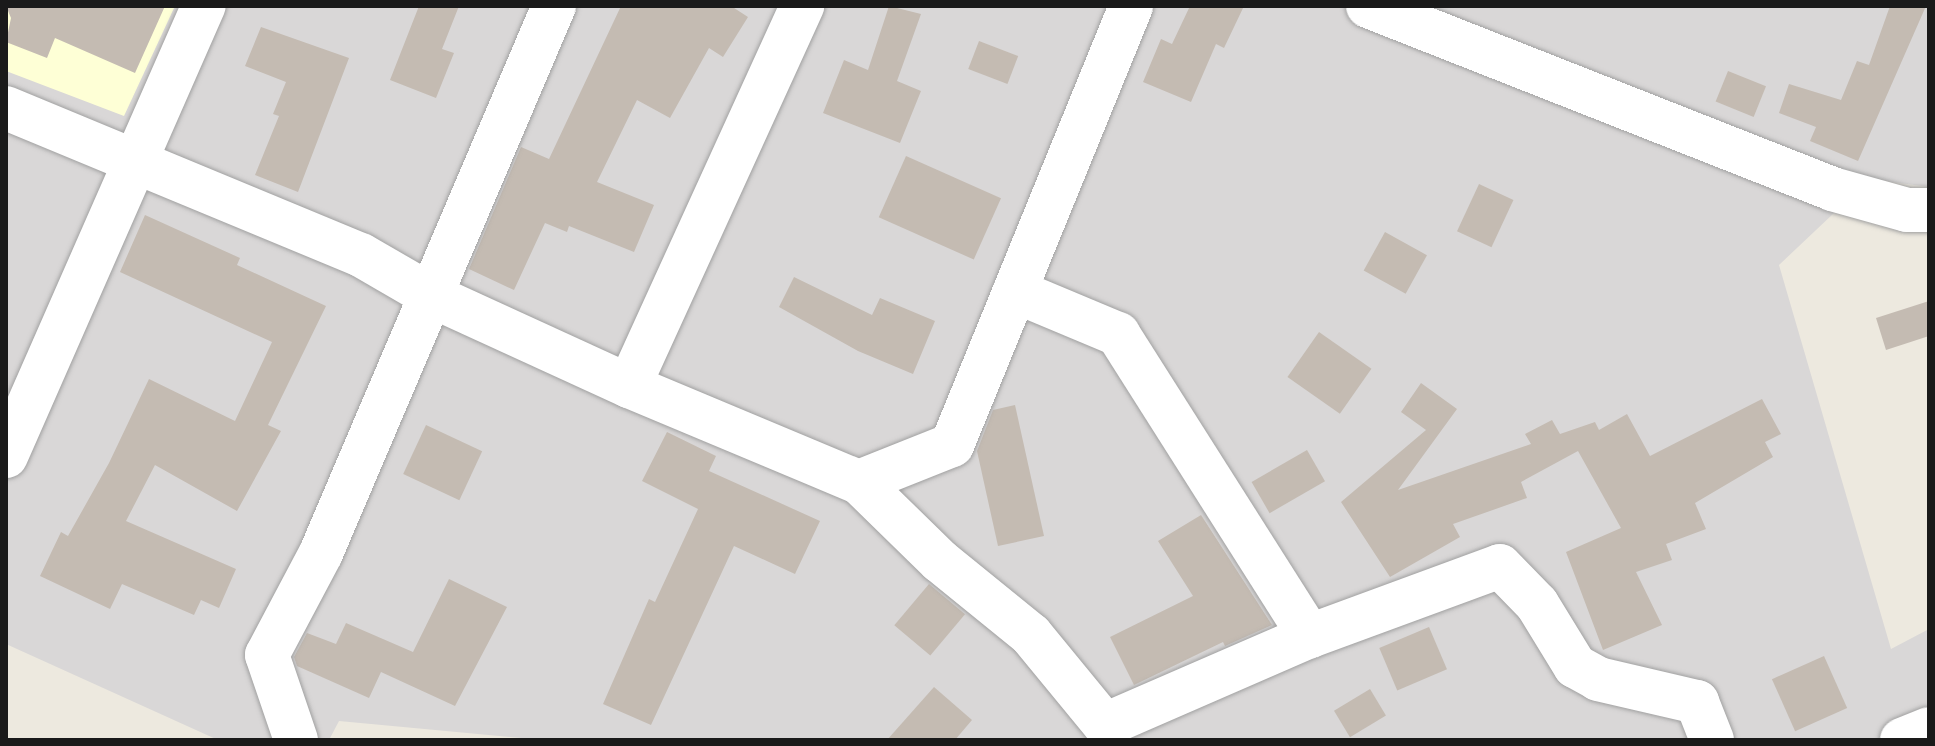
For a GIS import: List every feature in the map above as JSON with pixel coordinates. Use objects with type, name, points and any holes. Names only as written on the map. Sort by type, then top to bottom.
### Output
[{"type":"street","points":[[6,456],[204,6]]},
{"type":"street","points":[[296,740],[267,655],[321,553],[554,6]]},
{"type":"street","points":[[629,386],[802,6]]},
{"type":"street","points":[[859,482],[952,445],[1131,6]]},
{"type":"street","points":[[1368,6],[1832,189],[1907,210],[1929,210]]},
{"type":"street","points":[[6,108],[361,255],[430,295],[629,386],[859,482],[940,561],[1031,635],[1105,725],[1310,636],[1500,566],[1537,604],[1575,666],[1598,679],[1697,702],[1712,740]]},
{"type":"street","points":[[1015,291],[1118,334],[1310,636]]},
{"type":"street","points":[[1902,740],[1929,729]]},
{"type":"shaded area","points":[[6,6],[1929,6],[1929,187],[1870,179],[1779,265],[1891,649],[1929,629],[1929,740],[543,740],[339,721],[329,740],[218,740],[6,644]]},
{"type":"shaded area","points":[[6,6],[175,6],[124,116],[6,71]]},
{"type":"building","points":[[6,6],[165,6],[135,73],[55,38],[47,58],[6,42],[11,18]]},
{"type":"building","points":[[419,6],[459,6],[442,49],[454,53],[436,98],[390,80]]},
{"type":"building","points":[[621,6],[731,6],[748,17],[723,57],[709,48],[670,118],[637,100],[597,182],[654,205],[634,252],[569,226],[567,232],[545,223],[514,290],[469,269],[521,147],[549,159]]},
{"type":"building","points":[[889,6],[921,14],[897,81],[921,91],[900,143],[823,113],[844,60],[868,70]]},
{"type":"building","points":[[1190,6],[1244,6],[1224,48],[1216,44],[1191,102],[1143,82],[1161,39],[1172,44]]},
{"type":"building","points":[[1890,6],[1926,6],[1858,161],[1810,141],[1816,127],[1779,113],[1789,84],[1841,100],[1857,61],[1869,65]]},
{"type":"building","points":[[261,27],[349,58],[298,192],[255,175],[279,116],[273,114],[286,82],[245,66]]},
{"type":"building","points":[[979,41],[1018,56],[1007,84],[968,69]]},
{"type":"building","points":[[1728,71],[1766,86],[1754,117],[1716,102]]},
{"type":"building","points":[[906,156],[1001,198],[974,260],[879,217]]},
{"type":"building","points":[[1479,184],[1513,200],[1491,247],[1457,231]]},
{"type":"building","points":[[145,215],[240,258],[237,265],[326,306],[268,425],[281,431],[237,511],[155,465],[126,521],[236,569],[219,608],[201,600],[194,615],[122,584],[110,609],[40,576],[61,532],[68,536],[109,463],[149,379],[235,421],[272,342],[120,272]]},
{"type":"building","points":[[1385,232],[1427,255],[1406,294],[1364,270]]},
{"type":"building","points":[[794,277],[872,315],[880,298],[935,321],[913,374],[858,351],[779,307]]},
{"type":"building","points":[[1929,301],[1929,336],[1886,350],[1876,318]]},
{"type":"building","points":[[1319,332],[1371,369],[1340,414],[1287,377]]},
{"type":"building","points":[[1421,383],[1457,409],[1398,490],[1531,444],[1525,434],[1552,420],[1560,434],[1595,422],[1599,430],[1627,414],[1650,456],[1762,399],[1781,434],[1765,442],[1773,457],[1695,503],[1706,529],[1666,544],[1672,560],[1636,572],[1662,625],[1603,650],[1566,552],[1621,528],[1578,451],[1521,482],[1527,498],[1453,524],[1460,537],[1390,577],[1341,502],[1426,430],[1401,412]]},
{"type":"building","points":[[1015,405],[1044,536],[998,546],[977,451],[993,410]]},
{"type":"building","points":[[426,425],[482,451],[459,500],[403,474]]},
{"type":"building","points":[[667,432],[716,456],[709,471],[820,521],[795,574],[734,546],[651,725],[603,704],[649,599],[655,602],[698,509],[642,481]]},
{"type":"building","points":[[1307,450],[1325,481],[1270,513],[1252,482]]},
{"type":"building","points":[[1201,515],[1272,625],[1225,646],[1223,642],[1134,685],[1110,637],[1193,596],[1158,541]]},
{"type":"building","points":[[449,579],[507,607],[455,706],[381,672],[369,698],[297,666],[294,657],[307,633],[336,644],[346,623],[413,652]]},
{"type":"building","points":[[929,584],[965,614],[930,656],[894,625]]},
{"type":"building","points":[[1429,627],[1447,669],[1397,690],[1379,648]]},
{"type":"building","points":[[1824,656],[1847,708],[1795,731],[1772,679]]},
{"type":"building","points":[[934,687],[972,720],[955,740],[887,740]]},
{"type":"building","points":[[1370,689],[1386,716],[1350,737],[1334,711]]}]
